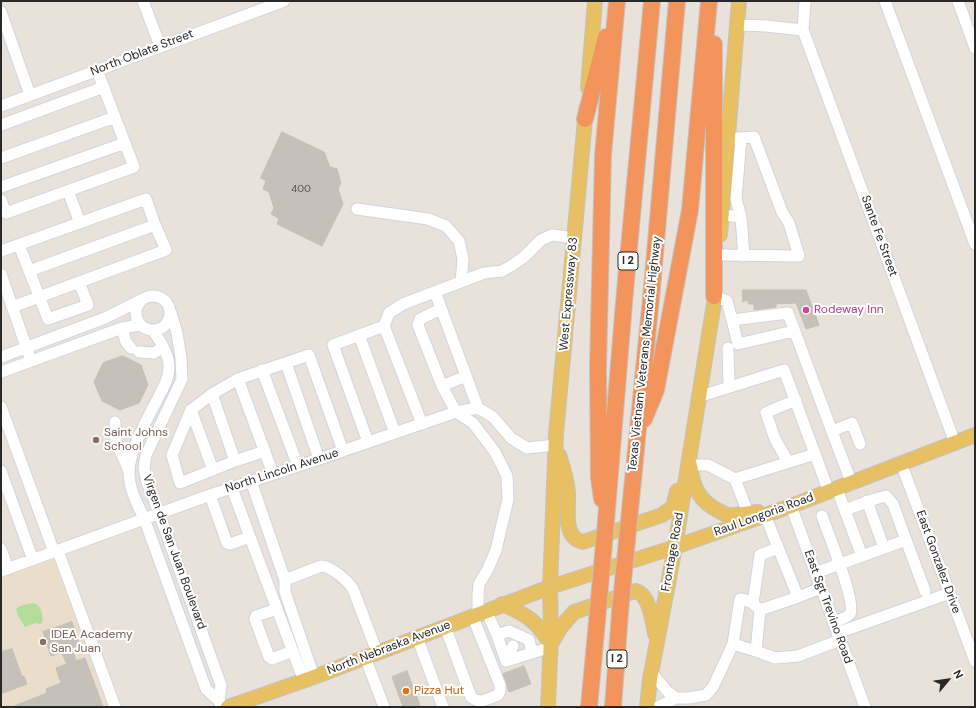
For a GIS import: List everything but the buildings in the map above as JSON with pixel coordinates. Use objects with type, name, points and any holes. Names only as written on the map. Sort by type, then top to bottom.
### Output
[{"type":"highway","points":[[585,119],[616,1]]},
{"type":"highway","points":[[606,520],[599,478],[598,368],[603,155],[616,1]]},
{"type":"highway","name":"Texas Vietnam Veterans Memorial Highway","points":[[589,707],[652,1]]},
{"type":"highway","name":"Texas Vietnam Veterans Memorial Highway","points":[[613,707],[620,612],[652,288],[678,1]]},
{"type":"highway","points":[[637,437],[656,390],[690,210],[709,1]]},
{"type":"highway","points":[[713,1],[715,154],[714,296]]},
{"type":"main road","name":"West Expressway 83","points":[[548,707],[551,646],[550,587],[556,445],[595,1]]},
{"type":"main road","points":[[698,397],[714,296],[722,216],[735,138],[737,25],[739,1]]},
{"type":"main road","name":"Frontage Road","points":[[647,707],[651,672],[675,547],[698,397]]},
{"type":"main road","name":"Raul Longoria Road","points":[[550,587],[675,547],[786,508],[852,484],[901,463],[975,435]]},
{"type":"main road","points":[[556,445],[566,476],[568,492],[568,522],[571,533],[583,542],[662,516],[667,513],[673,507],[682,472],[689,461]]},
{"type":"main road","points":[[689,461],[691,475],[702,499],[712,507],[728,515],[786,508]]},
{"type":"main road","name":"North Nebraska Avenue","points":[[223,705],[309,679],[502,604],[550,587]]},
{"type":"main road","points":[[502,604],[522,612],[537,624],[551,646],[561,627],[574,612],[636,591],[641,594],[646,601],[653,618],[656,644]]},
{"type":"street","points":[[143,1],[160,46]]},
{"type":"street","name":"North Oblate Street","points":[[1,106],[284,1]]},
{"type":"street","name":"Sante Fe Street","points":[[805,1],[803,30],[955,443]]},
{"type":"street","points":[[886,1],[975,244]]},
{"type":"street","points":[[958,1],[975,48]]},
{"type":"street","points":[[1,12],[30,95]]},
{"type":"street","points":[[737,25],[803,30]]},
{"type":"street","points":[[1,200],[6,214],[134,167],[97,70]]},
{"type":"street","points":[[1,125],[104,87]]},
{"type":"street","points":[[1,158],[115,117]]},
{"type":"street","points":[[718,255],[744,256],[798,256],[789,223],[782,212],[754,136],[735,138],[736,198],[741,217],[744,256]]},
{"type":"street","points":[[1,187],[125,143]]},
{"type":"street","points":[[68,191],[80,223]]},
{"type":"street","points":[[1,251],[146,199],[166,250],[12,307]]},
{"type":"street","points":[[357,209],[428,219],[446,226],[459,241],[463,259],[461,282]]},
{"type":"street","points":[[722,216],[741,217]]},
{"type":"street","points":[[29,271],[155,225]]},
{"type":"street","points":[[422,424],[384,326],[389,313],[403,304],[484,273],[502,271],[524,257],[541,240],[552,235],[574,238]]},
{"type":"street","points":[[19,245],[48,320],[88,305],[79,282]]},
{"type":"street","points":[[1,274],[31,361]]},
{"type":"street","points":[[435,292],[478,408],[493,417],[511,438],[527,448],[556,445]]},
{"type":"street","name":"Virgen de San Juan Boulevard","points":[[1,357],[105,318],[143,299],[154,296],[160,298],[168,306],[177,333],[181,358],[182,379],[146,454],[144,468],[147,482],[160,513],[221,685],[223,705]]},
{"type":"street","points":[[714,296],[727,301],[738,344],[794,331]]},
{"type":"street","points":[[143,299],[139,304],[136,314],[140,325],[144,328],[153,330],[164,327],[168,322],[171,313]]},
{"type":"street","points":[[441,309],[420,319],[418,325],[442,386],[456,412],[473,423],[494,452],[507,476],[508,499],[496,550],[488,569],[479,584],[478,595],[479,613],[500,685],[498,695],[480,702],[475,701],[471,697],[445,626]]},
{"type":"street","points":[[732,320],[788,313],[852,484]]},
{"type":"street","points":[[1,372],[122,328],[140,325]]},
{"type":"street","points":[[368,442],[333,345],[384,326]]},
{"type":"street","points":[[122,328],[126,342],[135,350],[154,353],[163,347]]},
{"type":"street","name":"Virgen de San Juan Boulevard","points":[[153,330],[167,355],[169,366],[168,379],[133,450],[129,471],[133,494],[144,518],[206,689],[223,705]]},
{"type":"street","points":[[359,335],[395,433]]},
{"type":"street","points":[[728,348],[729,387]]},
{"type":"street","points":[[265,452],[235,461],[180,483],[172,455],[191,410],[212,394],[238,379],[309,355],[343,451]]},
{"type":"street","points":[[286,363],[319,459]]},
{"type":"street","points":[[262,370],[298,466]]},
{"type":"street","points":[[698,397],[784,370],[815,454],[833,491],[845,510],[862,556]]},
{"type":"street","points":[[442,386],[466,376]]},
{"type":"street","points":[[238,379],[273,474]]},
{"type":"street","points":[[212,394],[235,461]]},
{"type":"street","points":[[788,462],[775,438],[766,413],[796,400]]},
{"type":"street","points":[[1,407],[115,707]]},
{"type":"street","name":"North Lincoln Avenue","points":[[5,570],[210,495],[456,412],[478,408]]},
{"type":"street","points":[[191,410],[213,470]]},
{"type":"street","points":[[115,422],[116,441],[129,471]]},
{"type":"street","points":[[832,431],[852,423],[860,444]]},
{"type":"street","points":[[689,461],[708,465],[735,478],[815,454]]},
{"type":"street","name":"East Gonzalez Drive","points":[[901,463],[975,661]]},
{"type":"street","points":[[1,471],[33,560]]},
{"type":"street","points":[[735,478],[748,513]]},
{"type":"street","points":[[251,481],[285,580],[285,592],[309,679]]},
{"type":"street","points":[[232,488],[293,651],[309,679]]},
{"type":"street","points":[[210,495],[227,543],[230,544],[250,537]]},
{"type":"street","points":[[845,510],[883,496],[886,496],[889,499],[925,591]]},
{"type":"street","points":[[867,502],[884,548]]},
{"type":"street","name":"East Sgt Trevino Road","points":[[786,508],[821,588],[865,707]]},
{"type":"street","points":[[765,515],[798,597]]},
{"type":"street","points":[[822,516],[840,564],[851,609],[850,613],[837,632]]},
{"type":"street","points":[[815,573],[906,540]]},
{"type":"street","points":[[756,651],[760,555],[778,548]]},
{"type":"street","points":[[1,549],[5,570]]},
{"type":"street","points":[[285,580],[321,566],[327,566],[349,582],[353,589],[384,707]]},
{"type":"street","points":[[658,707],[676,698],[706,695],[713,687],[733,644],[740,599],[746,600],[757,607],[798,597],[821,588]]},
{"type":"street","points":[[733,644],[775,658],[798,656],[837,632],[950,593]]},
{"type":"street","points":[[277,609],[256,616],[255,619],[268,658],[272,659],[293,651]]},
{"type":"street","points":[[479,613],[497,635],[506,661]]},
{"type":"street","points":[[497,635],[509,631],[516,640]]},
{"type":"street","points":[[417,637],[443,707]]},
{"type":"street","points":[[516,640],[529,640],[532,653]]},
{"type":"street","points":[[506,661],[516,640]]},
{"type":"street","points":[[506,661],[551,646]]},
{"type":"street","points":[[651,672],[668,692],[676,698]]},
{"type":"shaded area","name":"IDEA Academy San Juan","points":[[54,558],[109,707],[1,707],[1,577]]},
{"type":"green space","points":[[33,603],[40,608],[43,617],[42,623],[35,623],[25,627],[18,616],[16,609],[20,606]]},
{"type":"place","name":"Rodeway Inn","points":[[806,310]]},
{"type":"place","name":"Saint Johns School","points":[[96,440]]},
{"type":"place","name":"IDEA Academy San Juan","points":[[43,642]]},
{"type":"place","name":"Pizza Hut","points":[[406,691]]}]
